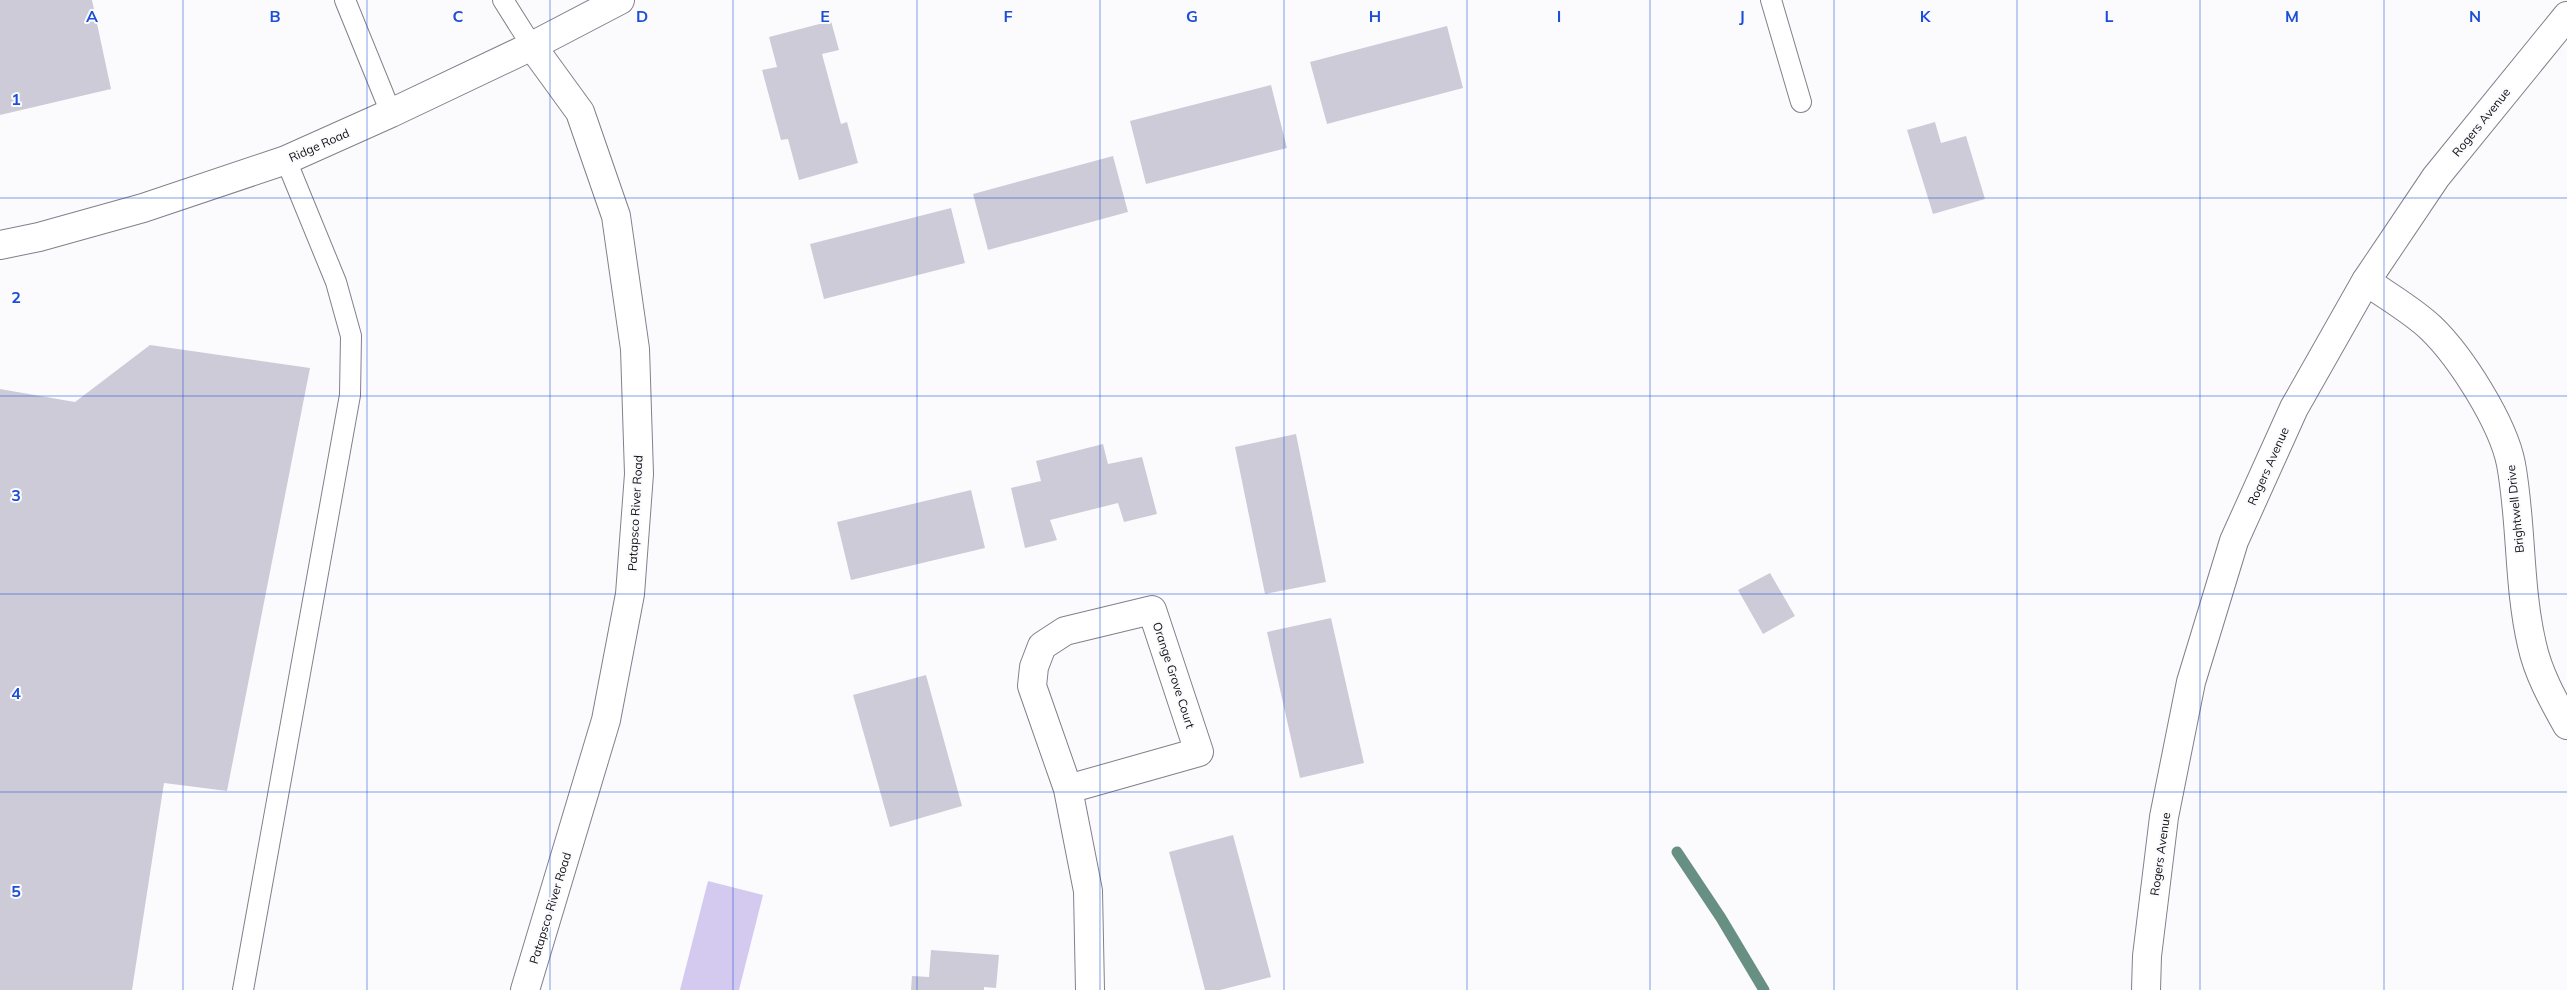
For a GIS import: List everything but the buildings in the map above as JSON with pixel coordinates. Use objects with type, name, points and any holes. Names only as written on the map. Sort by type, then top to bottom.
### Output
[{"type":"street","name":"Ridge Road","points":[[0,245],[39,237],[143,208],[286,160],[391,113],[532,46],[620,0]]},
{"type":"street","name":"Rogers Avenue","points":[[2146,990],[2147,956],[2164,817],[2191,682],[2232,550],[2294,408],[2366,281],[2436,177],[2567,16]]},
{"type":"street","name":"Patapsco River Road","points":[[525,990],[606,720],[630,594],[640,474],[636,349],[616,216],[580,112],[532,46]]},
{"type":"street","name":"Brightwell Drive","points":[[2366,281],[2431,327],[2468,373],[2494,420],[2510,462],[2519,522],[2522,586],[2532,647],[2550,694],[2567,725]]},
{"type":"street","name":"Orange Grove Court","points":[[1068,789],[1199,752],[1152,610],[1065,631],[1042,646],[1034,667],[1032,686],[1068,789],[1088,891],[1090,990]]},
{"type":"lane","points":[[345,0],[391,113]]},
{"type":"lane","points":[[503,0],[532,46]]},
{"type":"lane","points":[[1771,0],[1801,102]]},
{"type":"lane","points":[[243,990],[350,395],[352,336],[336,282],[286,160]]},
{"type":"shaded area","points":[[708,881],[763,895],[739,990],[680,990]]},
{"type":"waterway","points":[[1677,852],[1721,918],[1764,990]]}]
